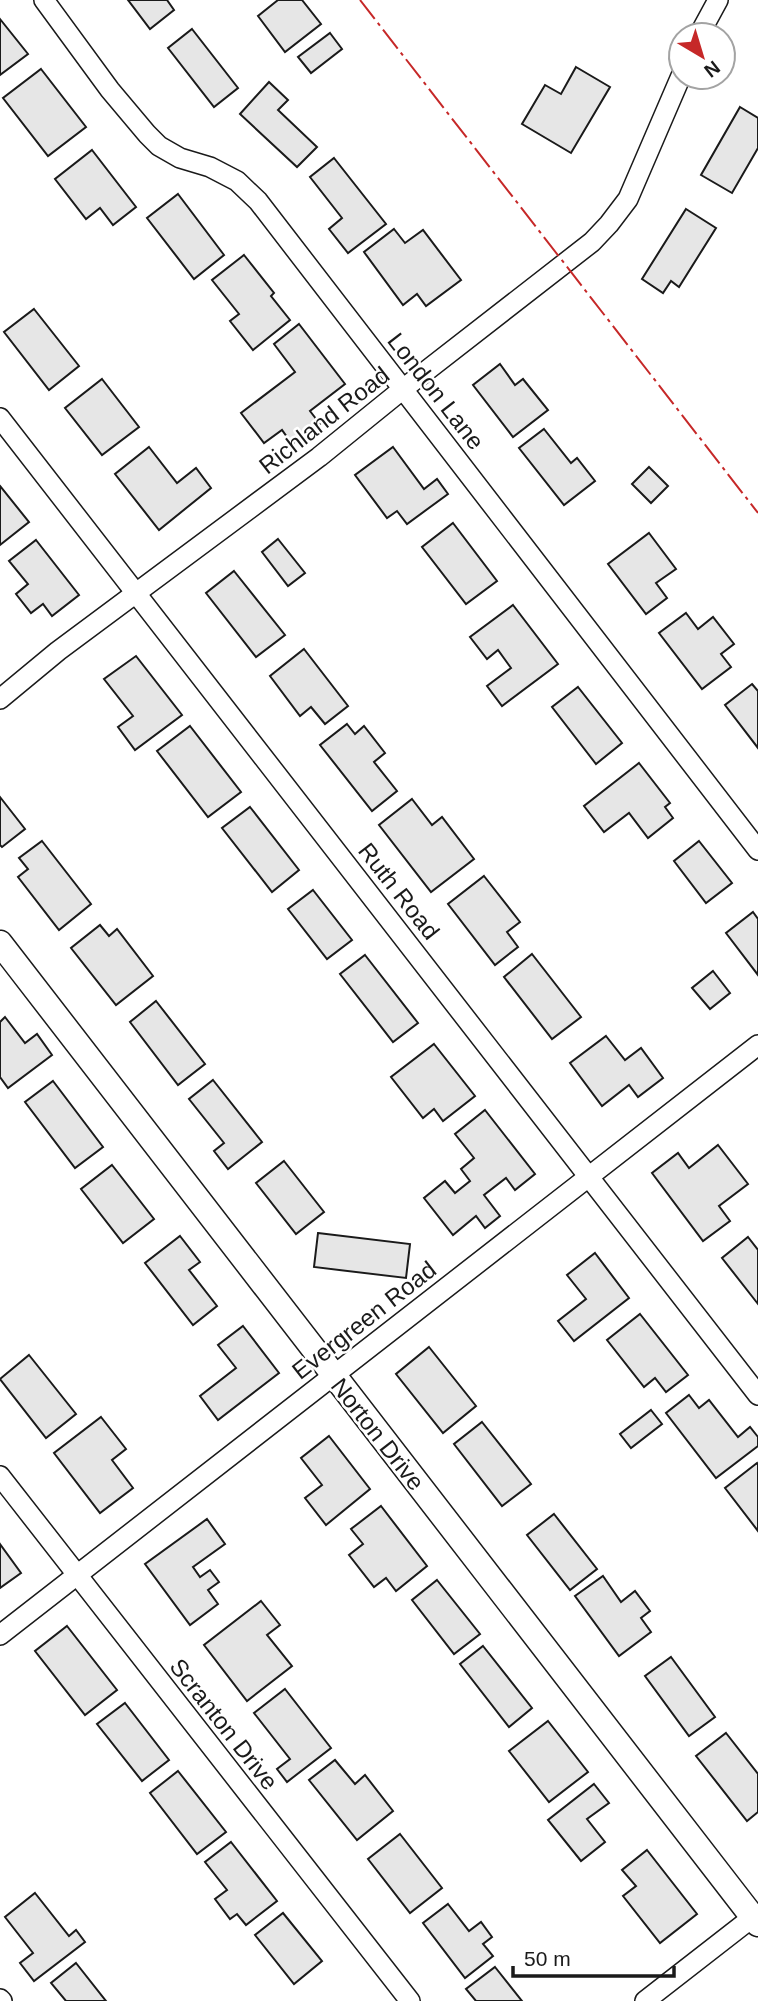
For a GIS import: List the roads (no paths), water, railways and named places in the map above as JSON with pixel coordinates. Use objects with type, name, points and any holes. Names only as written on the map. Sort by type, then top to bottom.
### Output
[{"type":"street","name":"London Lane","points":[[44,0],[146,134],[159,146],[180,158],[210,167],[237,181],[258,201],[758,850]]},
{"type":"street","points":[[707,21],[718,0]]},
{"type":"street","name":"Richland Road","points":[[0,699],[319,457],[402,388],[592,242],[609,225],[628,199],[675,91]]},
{"type":"street","name":"Ruth Road","points":[[0,418],[758,1395]]},
{"type":"street","name":"Norton Drive","points":[[0,943],[755,1921]]},
{"type":"street","name":"Evergreen Road","points":[[0,1635],[758,1045]]},
{"type":"street","name":"Scranton Drive","points":[[0,1476],[410,2001]]},
{"type":"street","points":[[645,2001],[755,1921]]}]
